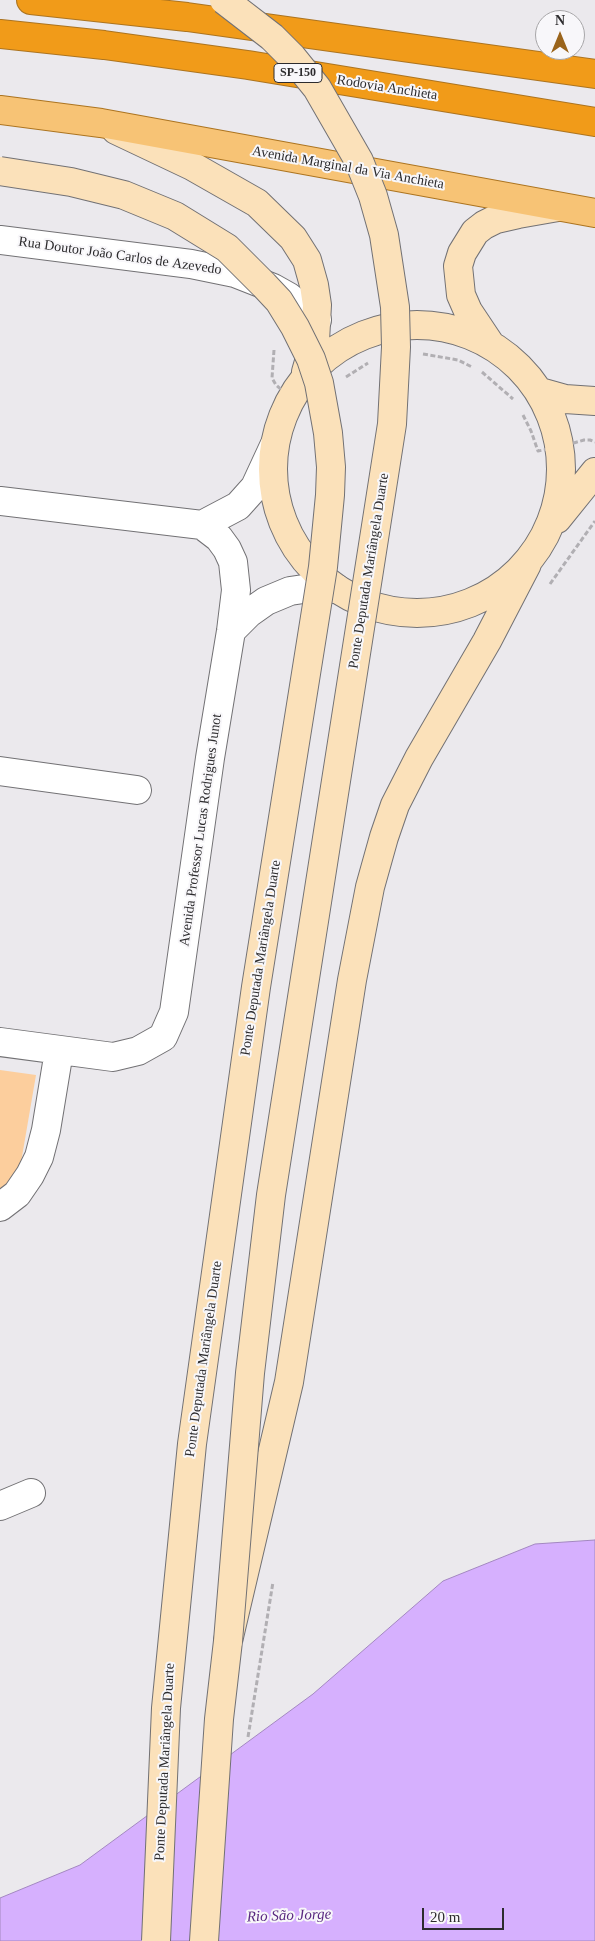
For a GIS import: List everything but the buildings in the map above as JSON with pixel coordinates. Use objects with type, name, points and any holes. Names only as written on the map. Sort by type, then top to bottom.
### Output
[{"type":"highway","points":[[31,0],[187,17],[595,74]]},
{"type":"highway","name":"Rodovia Anchieta","points":[[0,34],[104,45],[248,65],[595,122]]},
{"type":"main road","name":"Ponte Deputada Mariângela Duarte","points":[[204,1941],[219,1718],[228,1641],[250,1373],[271,1195],[392,424],[396,347],[395,307],[384,235],[373,196],[359,161],[317,88],[292,57],[272,37],[224,0]]},
{"type":"main road","name":"Avenida Marginal da Via Anchieta","points":[[0,110],[102,122],[595,214]]},
{"type":"main road","points":[[102,122],[226,184],[257,203],[279,222],[293,238],[307,260],[314,284],[317,305],[315,341],[304,379]]},
{"type":"main road","name":"Ponte Deputada Mariângela Duarte","points":[[0,171],[71,182],[124,195],[175,216],[227,248],[251,270],[279,302],[303,341],[312,359],[319,383],[329,442],[330,495],[323,567],[256,987],[208,1318],[191,1454],[166,1708],[156,1941]]},
{"type":"main road","points":[[490,344],[468,311],[461,295],[458,266],[462,253],[475,232],[484,225],[511,216],[559,207]]},
{"type":"main road","points":[[549,528],[562,483],[562,459],[551,413],[540,392],[527,374],[511,359],[490,344],[466,333],[441,327],[416,325],[390,327],[365,334],[342,346],[321,361],[304,379],[291,398],[274,446],[272,470],[274,494],[280,517],[301,555],[314,570],[337,589],[363,602],[392,611],[422,613],[451,609],[479,599],[505,584],[527,564],[549,528],[595,472]]},
{"type":"main road","points":[[540,392],[565,399],[595,401]]},
{"type":"main road","name":"Ponte Deputada Mariângela Duarte","points":[[228,1641],[289,1382],[352,980],[372,879],[395,805],[487,641],[527,564]]},
{"type":"street","name":"Rua Doutor João Carlos de Azevedo","points":[[0,240],[191,264],[235,273],[266,285],[289,297],[316,320]]},
{"type":"street","points":[[0,500],[202,525],[238,506],[255,487],[274,446]]},
{"type":"street","name":"Avenida Professor Lucas Rodrigues Junot","points":[[0,1042],[113,1057],[138,1051],[163,1037],[174,1012],[236,590],[234,562],[219,538],[202,525]]},
{"type":"street","points":[[231,630],[249,613],[266,601],[290,591],[316,587],[337,589]]},
{"type":"street","points":[[0,771],[137,790]]},
{"type":"street","points":[[0,1207],[17,1194],[39,1157],[46,1130],[59,1051]]},
{"type":"street","points":[[0,1506],[31,1493]]},
{"type":"shaded area","points":[[0,1070],[36,1075],[18,1180],[0,1190]]},
{"type":"water","name":"Rio São Jorge","points":[[595,1540],[595,1941],[0,1941],[0,1898],[80,1865],[313,1694],[443,1581],[535,1544]]}]
